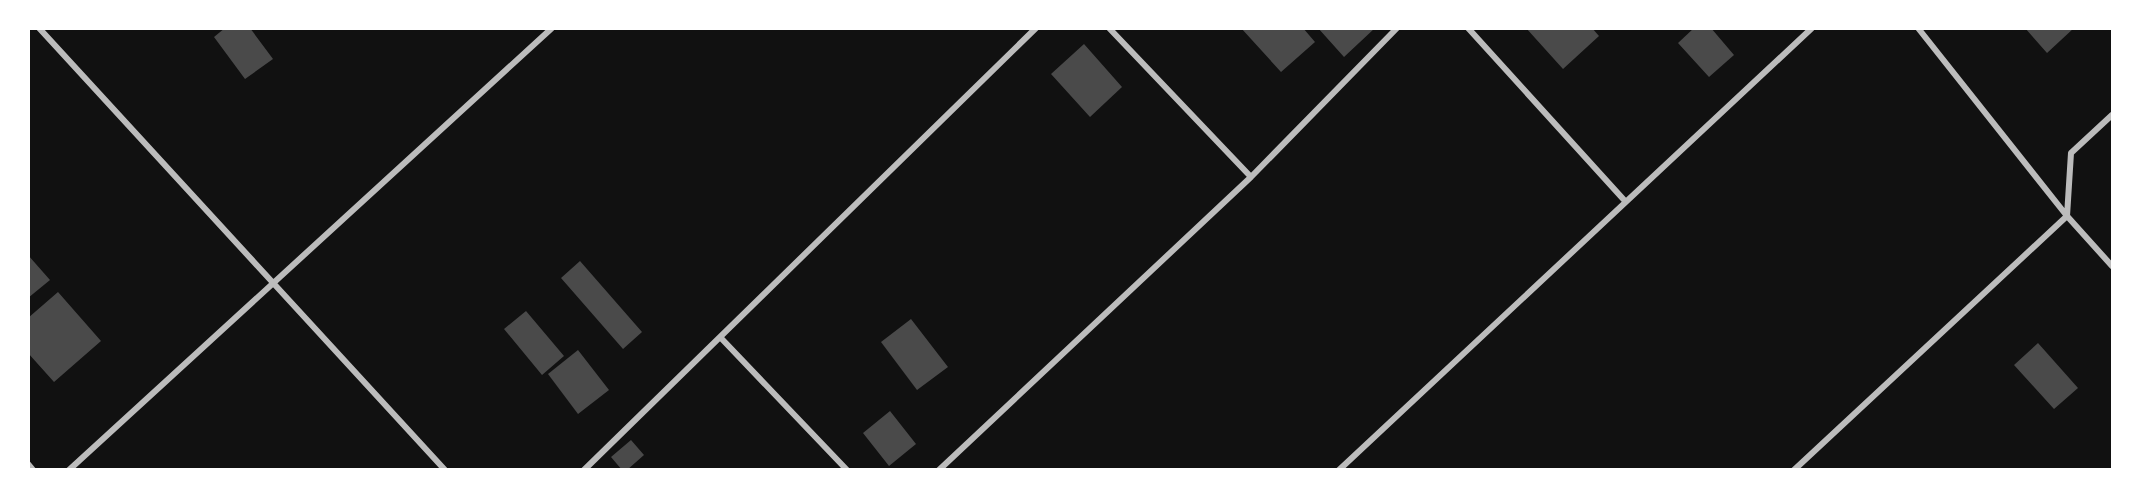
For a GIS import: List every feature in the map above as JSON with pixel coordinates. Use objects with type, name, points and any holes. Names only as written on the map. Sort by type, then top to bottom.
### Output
[{"type":"street","points":[[39,28],[445,470]]},
{"type":"street","points":[[69,470],[552,28]]},
{"type":"street","points":[[585,470],[1036,28]]},
{"type":"street","points":[[1109,28],[1251,177]]},
{"type":"street","points":[[939,470],[1251,177],[1397,28]]},
{"type":"street","points":[[1468,28],[1625,201]]},
{"type":"street","points":[[1339,470],[1812,28]]},
{"type":"street","points":[[1918,28],[2067,216],[2112,266]]},
{"type":"street","points":[[1794,470],[2067,216],[2071,153],[2112,115]]},
{"type":"street","points":[[720,337],[847,470]]},
{"type":"street","points":[[28,464],[33,470]]},
{"type":"building","points":[[225,28],[250,28],[273,59],[245,79],[214,37]]},
{"type":"building","points":[[1241,28],[1303,28],[1315,42],[1281,72]]},
{"type":"building","points":[[1318,28],[1375,28],[1344,57]]},
{"type":"building","points":[[1526,28],[1592,28],[1599,36],[1563,69]]},
{"type":"building","points":[[1694,28],[1711,28],[1734,55],[1709,77],[1678,43]]},
{"type":"building","points":[[2025,28],[2074,28],[2047,53]]},
{"type":"building","points":[[1084,44],[1122,87],[1090,117],[1051,74]]},
{"type":"building","points":[[28,255],[50,280],[28,298]]},
{"type":"building","points":[[580,261],[642,332],[623,349],[561,278]]},
{"type":"building","points":[[58,292],[101,341],[54,382],[28,353],[28,318]]},
{"type":"building","points":[[526,311],[564,356],[542,375],[504,329]]},
{"type":"building","points":[[911,319],[948,367],[917,390],[881,342]]},
{"type":"building","points":[[2038,343],[2078,388],[2054,409],[2014,365]]},
{"type":"building","points":[[578,350],[609,390],[578,414],[548,374]]},
{"type":"building","points":[[890,411],[916,444],[889,466],[863,433]]},
{"type":"building","points":[[631,440],[644,455],[627,470],[622,470],[611,457]]}]
